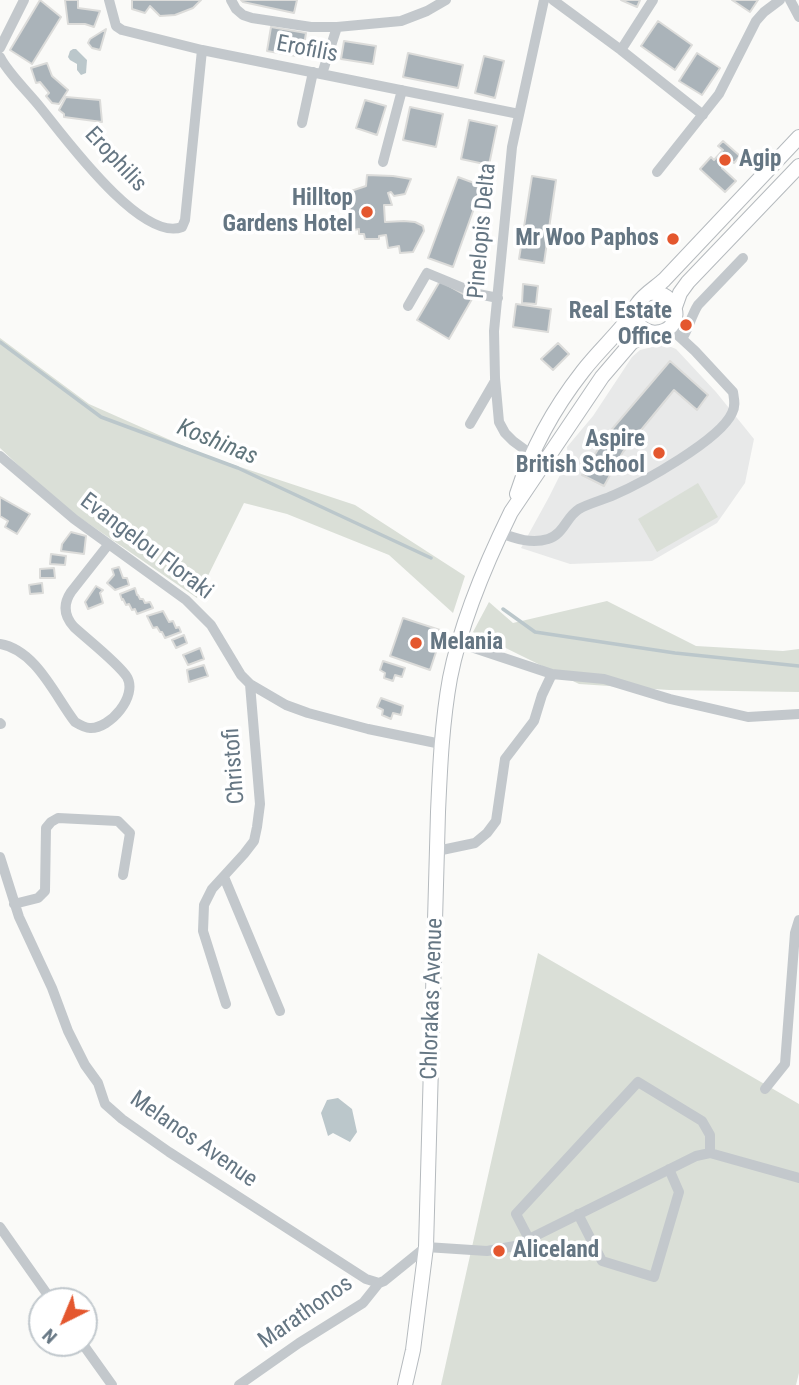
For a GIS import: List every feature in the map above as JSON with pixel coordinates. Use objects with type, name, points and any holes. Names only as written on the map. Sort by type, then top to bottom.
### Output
[{"type":"main road","points":[[511,512],[532,455],[570,388],[635,310],[640,299],[664,280],[799,137]]},
{"type":"main road","points":[[635,310],[640,327],[646,331],[658,333],[669,327],[675,319],[675,306],[680,293],[688,282],[799,166]]},
{"type":"main road","points":[[649,293],[662,293],[675,306]]},
{"type":"main road","points":[[511,512],[602,377],[632,342],[652,333]]},
{"type":"main road","name":"Chlorakas Avenue","points":[[405,1385],[413,1350],[426,1247],[437,851],[445,704],[458,643],[511,512]]},
{"type":"street","points":[[0,48],[24,0]]},
{"type":"street","name":"Erofilis","points":[[109,0],[116,26],[122,30],[202,50],[519,114]]},
{"type":"street","points":[[231,0],[236,9],[252,18],[337,27],[401,21],[427,12],[446,0]]},
{"type":"street","name":"Pinelopis Delta","points":[[532,455],[505,433],[499,422],[494,331],[512,147],[544,0]]},
{"type":"street","points":[[553,0],[703,115]]},
{"type":"street","points":[[621,50],[653,0]]},
{"type":"street","points":[[657,172],[727,82],[757,21],[780,0]]},
{"type":"street","points":[[790,0],[799,17]]},
{"type":"street","points":[[302,123],[317,73],[337,27]]},
{"type":"street","name":"Erophilis","points":[[0,57],[98,179],[114,195],[151,221],[177,229],[182,227],[185,220],[202,50]]},
{"type":"street","points":[[383,162],[402,90]]},
{"type":"street","points":[[682,339],[698,305],[743,258]]},
{"type":"street","points":[[408,306],[427,273],[478,294],[498,298]]},
{"type":"street","points":[[501,533],[536,541],[555,536],[577,510],[647,480],[719,430],[728,420],[734,410],[733,392],[669,327]]},
{"type":"street","points":[[470,424],[495,381]]},
{"type":"street","name":"Evangelou Floraki","points":[[0,456],[55,504],[108,545],[172,588],[201,613],[250,684]]},
{"type":"street","points":[[0,644],[16,649],[28,659],[44,676],[75,722],[91,729],[107,722],[127,700],[127,678],[70,622],[65,605],[66,598],[108,545]]},
{"type":"street","points":[[458,643],[552,674],[604,679],[670,699],[748,717],[799,714]]},
{"type":"street","points":[[437,851],[475,844],[496,821],[505,759],[534,721],[552,674]]},
{"type":"street","points":[[250,684],[286,705],[309,713],[402,737],[441,744]]},
{"type":"street","name":"Christofi","points":[[226,1004],[204,931],[204,905],[212,890],[254,841],[260,804],[250,684]]},
{"type":"street","points":[[14,904],[38,898],[45,891],[46,828],[58,818],[118,821],[125,827],[130,833],[130,843],[123,875]]},
{"type":"street","name":"Melanos Avenue","points":[[0,857],[14,904],[72,1040],[98,1083],[106,1104],[143,1134],[244,1201],[366,1279],[379,1283]]},
{"type":"street","points":[[224,877],[280,1011]]},
{"type":"street","points":[[765,1089],[785,1064],[795,933],[799,920]]},
{"type":"street","points":[[529,1238],[516,1214],[638,1082],[702,1121],[710,1135],[710,1153]]},
{"type":"street","points":[[426,1247],[487,1251],[515,1246],[696,1156],[710,1153],[799,1178]]},
{"type":"street","points":[[578,1214],[602,1261],[654,1277],[679,1192],[669,1169]]},
{"type":"street","points":[[0,1227],[42,1287]]},
{"type":"street","name":"Marathonos","points":[[239,1385],[363,1303],[379,1283],[426,1247]]},
{"type":"street","points":[[92,1357],[112,1385]]},
{"type":"shaded area","points":[[73,49],[87,60],[86,73],[81,75],[77,64],[68,57]]},
{"type":"shaded area","points":[[0,338],[89,404],[204,455],[355,505],[465,576],[453,613],[389,555],[287,514],[244,503],[197,598],[57,502],[0,448]]},
{"type":"shaded area","name":"Aspire British School","points":[[664,344],[676,349],[754,439],[745,483],[717,523],[652,561],[570,564],[521,548],[568,459],[567,447],[593,416],[632,357],[640,350]]},
{"type":"shaded area","points":[[698,483],[718,517],[657,552],[638,519]]},
{"type":"shaded area","points":[[607,601],[696,646],[783,651],[799,649],[799,692],[669,690],[579,684],[473,632],[489,602],[513,623]]},
{"type":"shaded area","points":[[538,953],[799,1104],[799,1373],[796,1385],[441,1385]]},
{"type":"shaded area","points":[[338,1098],[352,1109],[357,1132],[350,1142],[333,1133],[328,1136],[321,1113],[327,1100]]},
{"type":"building","points":[[40,0],[61,17],[32,64],[10,50]]},
{"type":"building","points":[[65,0],[78,0],[78,8],[100,11],[94,27],[68,24]]},
{"type":"building","points":[[132,0],[201,0],[193,8],[175,15],[160,16],[150,6],[145,13],[132,9]]},
{"type":"building","points":[[241,0],[297,0],[294,13]]},
{"type":"building","points":[[621,0],[640,0],[637,7]]},
{"type":"building","points":[[732,0],[758,0],[750,12]]},
{"type":"building","points":[[658,21],[692,45],[675,70],[641,46]]},
{"type":"building","points":[[271,27],[306,33],[302,57],[267,51]]},
{"type":"building","points":[[106,29],[100,50],[92,48],[88,43],[90,39]]},
{"type":"building","points":[[344,41],[376,46],[373,64],[341,59]]},
{"type":"building","points":[[408,53],[463,65],[458,88],[403,77]]},
{"type":"building","points":[[697,53],[720,68],[702,95],[679,81]]},
{"type":"building","points":[[484,56],[504,61],[495,98],[475,93]]},
{"type":"building","points":[[47,63],[52,76],[68,90],[59,104],[52,103],[46,96],[49,93],[40,82],[36,83],[31,68]]},
{"type":"building","points":[[66,97],[100,100],[102,122],[64,117],[59,110]]},
{"type":"building","points":[[365,100],[386,106],[377,135],[356,128]]},
{"type":"building","points":[[410,107],[443,114],[436,147],[403,140]]},
{"type":"building","points":[[469,120],[497,126],[489,165],[461,159]]},
{"type":"building","points":[[723,141],[740,156],[734,163],[730,159],[722,168],[736,181],[725,192],[700,169],[711,157],[714,160],[723,150],[718,146]]},
{"type":"building","name":"Hilltop Gardens Hotel","points":[[367,175],[411,179],[405,194],[394,196],[391,192],[388,193],[392,205],[384,205],[385,222],[415,222],[423,226],[424,231],[413,252],[400,253],[399,246],[388,248],[386,235],[379,236],[379,239],[365,239],[364,234],[359,234],[359,229],[349,231],[347,218],[354,202],[351,191],[366,186]]},
{"type":"building","points":[[532,176],[556,180],[544,263],[519,259]]},
{"type":"building","points":[[458,177],[482,186],[453,267],[428,258]]},
{"type":"building","points":[[440,281],[472,299],[449,339],[417,320]]},
{"type":"building","points":[[523,284],[538,286],[536,304],[522,303]]},
{"type":"building","points":[[516,304],[551,309],[548,332],[513,327]]},
{"type":"building","points":[[558,343],[569,354],[553,370],[541,359]]},
{"type":"building","points":[[670,361],[708,395],[697,410],[674,390],[623,452],[604,486],[582,475],[607,435]]},
{"type":"building","points":[[0,497],[30,514],[17,534],[5,527],[8,521],[0,516]]},
{"type":"building","points":[[71,532],[86,536],[84,554],[61,551],[62,544]]},
{"type":"building","points":[[51,554],[66,556],[65,565],[50,564]]},
{"type":"building","points":[[119,567],[129,585],[115,590],[107,583],[114,575],[112,569]]},
{"type":"building","points":[[54,568],[55,578],[40,578],[40,569]]},
{"type":"building","points":[[42,583],[43,593],[30,594],[29,585]]},
{"type":"building","points":[[96,586],[103,590],[100,593],[103,603],[88,609],[85,602]]},
{"type":"building","points":[[135,588],[140,599],[145,603],[150,602],[153,608],[137,614],[129,604],[126,605],[120,594]]},
{"type":"building","points":[[163,611],[169,622],[173,621],[181,632],[165,638],[157,627],[153,628],[147,616]]},
{"type":"building","name":"Melania","points":[[403,618],[443,631],[430,670],[390,656]]},
{"type":"building","points":[[184,635],[187,643],[176,648],[172,640]]},
{"type":"building","points":[[200,648],[204,659],[188,665],[183,655]]},
{"type":"building","points":[[383,661],[405,668],[402,677],[395,675],[393,681],[384,678],[385,673],[380,670]]},
{"type":"building","points":[[204,665],[208,676],[189,682],[187,670]]},
{"type":"building","points":[[381,698],[403,706],[401,715],[393,713],[391,719],[382,715],[383,710],[377,707]]},
{"type":"waterway","name":"Koshinas","points":[[0,342],[101,417],[238,468],[431,558]]},
{"type":"waterway","name":"Koshinas","points":[[503,609],[535,632],[675,653],[799,666]]},
{"type":"place","name":"Agip","points":[[725,160]]},
{"type":"place","name":"Hilltop Gardens Hotel","points":[[367,212]]},
{"type":"place","name":"Mr Woo Paphos","points":[[673,239]]},
{"type":"place","name":"Real Estate Office","points":[[686,325]]},
{"type":"place","name":"Aspire British School","points":[[659,453]]},
{"type":"place","name":"Melania","points":[[416,643]]},
{"type":"place","name":"Aliceland","points":[[499,1251]]}]
